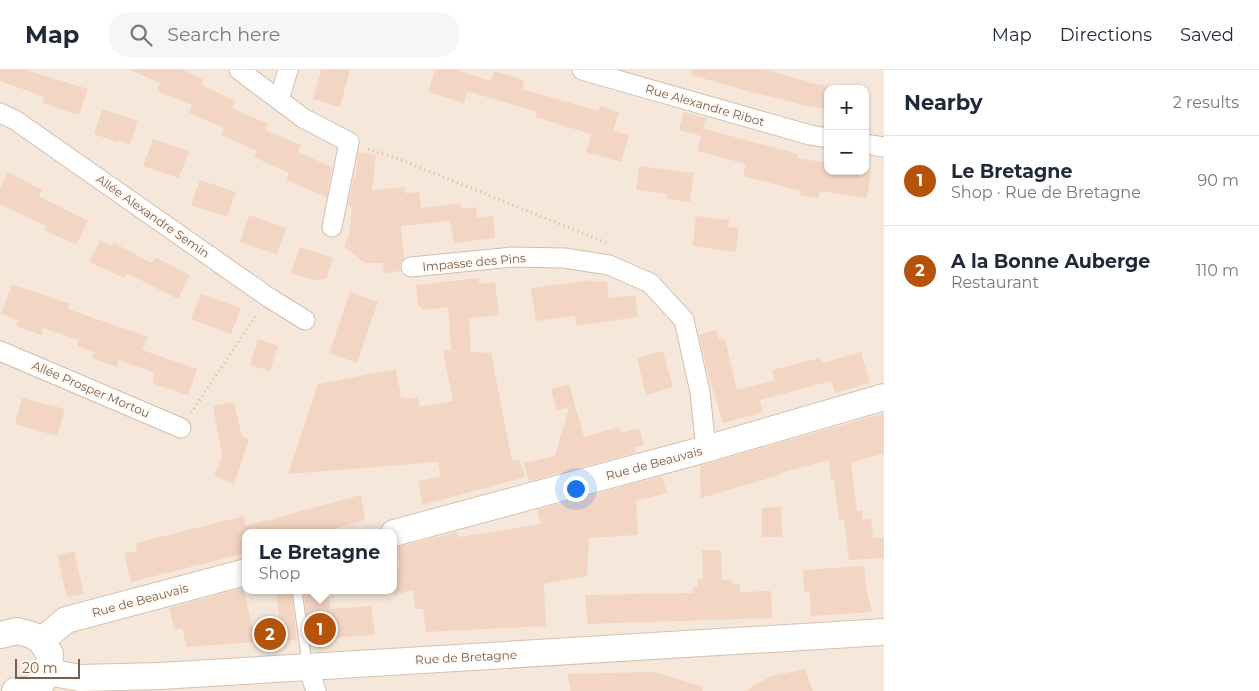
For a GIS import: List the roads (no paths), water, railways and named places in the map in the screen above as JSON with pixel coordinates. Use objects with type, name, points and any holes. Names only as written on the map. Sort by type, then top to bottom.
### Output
[{"type":"main road","name":"Rue de Beauvais","points":[[397,532],[706,449],[884,397]]},
{"type":"main road","name":"Rue de Beauvais","points":[[41,641],[66,620],[242,573]]},
{"type":"main road","points":[[0,635],[17,632],[32,635],[41,641],[50,654],[48,672],[40,684],[28,690],[15,691]]},
{"type":"main road","name":"Rue de Bretagne","points":[[48,672],[80,678],[160,676],[884,632]]},
{"type":"street","points":[[239,70],[304,118],[349,142],[332,227]]},
{"type":"street","points":[[279,100],[288,70]]},
{"type":"street","name":"Rue Alexandre Ribot","points":[[582,70],[810,135],[824,137]]},
{"type":"street","name":"Allée Alexandre Semin","points":[[0,113],[15,120],[268,297],[305,320]]},
{"type":"street","points":[[869,145],[884,147]]},
{"type":"street","name":"Impasse des Pins","points":[[411,267],[512,257],[564,258],[609,265],[650,283],[684,320],[700,392],[706,449]]},
{"type":"street","name":"Allée Prosper Mortou","points":[[0,351],[181,428]]},
{"type":"street","points":[[308,667],[316,691]]},
{"type":"lane","points":[[298,594],[308,667]]},
{"type":"place","name":"Le Bretagne","points":[[320,629]]},
{"type":"place","name":"A la Bonne Auberge","points":[[270,634]]}]
